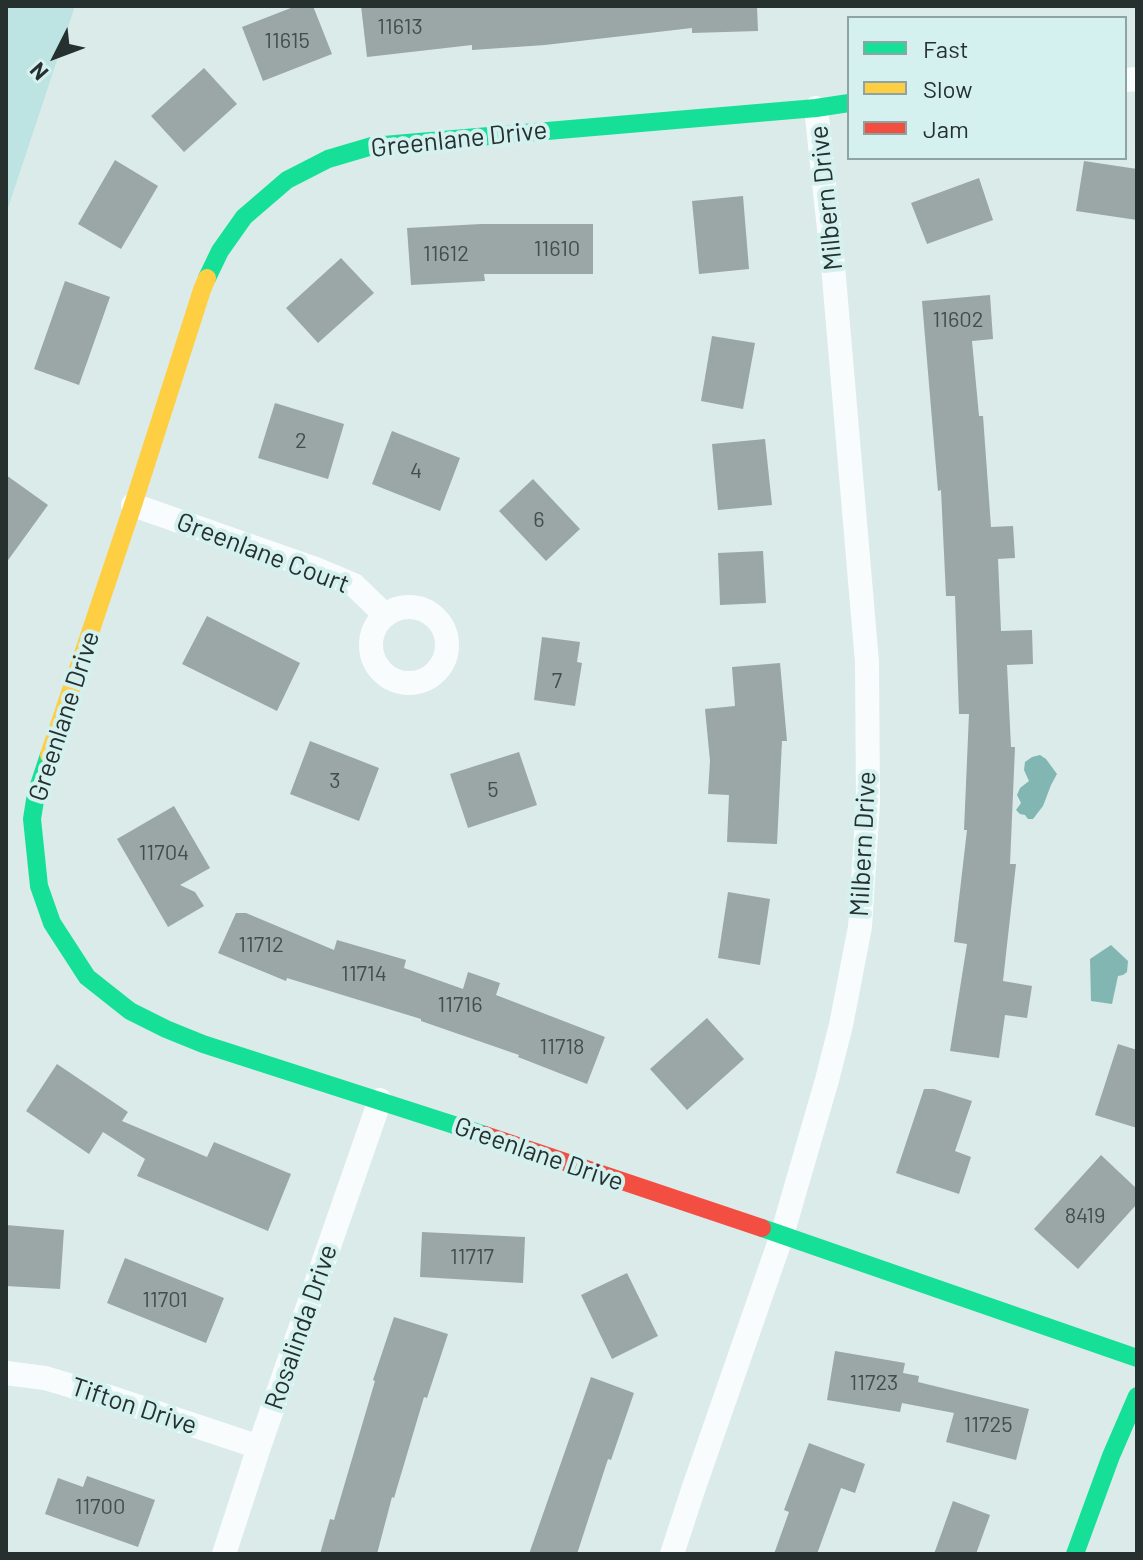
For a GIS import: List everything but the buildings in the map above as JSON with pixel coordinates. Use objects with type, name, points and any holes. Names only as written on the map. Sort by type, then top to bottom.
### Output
[{"type":"street","name":"Greenlane Drive","points":[[847,103],[372,146],[328,159],[287,180],[244,217],[220,251],[202,290],[36,794],[32,819],[39,886],[52,923],[87,977],[130,1011],[166,1029],[203,1044],[782,1235],[1137,1358]]},
{"type":"street","name":"Milbern Drive","points":[[672,1554],[782,1235],[841,1025],[860,927],[868,803],[867,662],[833,266],[816,108]]},
{"type":"street","name":"Greenlane Court","points":[[133,505],[354,585],[385,615]]},
{"type":"street","name":"Rosalinda Drive","points":[[224,1554],[380,1100]]},
{"type":"street","name":"Tifton Drive","points":[[6,1373],[45,1378],[259,1447]]},
{"type":"street","points":[[1075,1554],[1137,1396]]},
{"type":"shaded area","points":[[6,6],[75,6],[6,214]]},
{"type":"shaded area","points":[[1040,755],[1057,774],[1043,806],[1033,819],[1028,819],[1016,810],[1021,803],[1017,795],[1029,781],[1024,770],[1025,762]]},
{"type":"shaded area","points":[[1111,945],[1128,961],[1127,972],[1118,976],[1112,1004],[1091,1001],[1090,959]]},
{"type":"traffic: fast","points":[[207,278],[220,251],[244,217],[287,180],[328,159],[372,146],[847,103]]},
{"type":"traffic: fast","points":[[49,755],[36,794],[32,819],[39,886],[52,923],[87,977],[130,1011],[203,1044],[485,1135]]},
{"type":"traffic: fast","points":[[762,1228],[1137,1358]]},
{"type":"traffic: fast","points":[[1075,1554],[1137,1396]]},
{"type":"traffic: slow","points":[[49,755],[207,278]]},
{"type":"traffic: jam","points":[[485,1135],[762,1228]]}]
